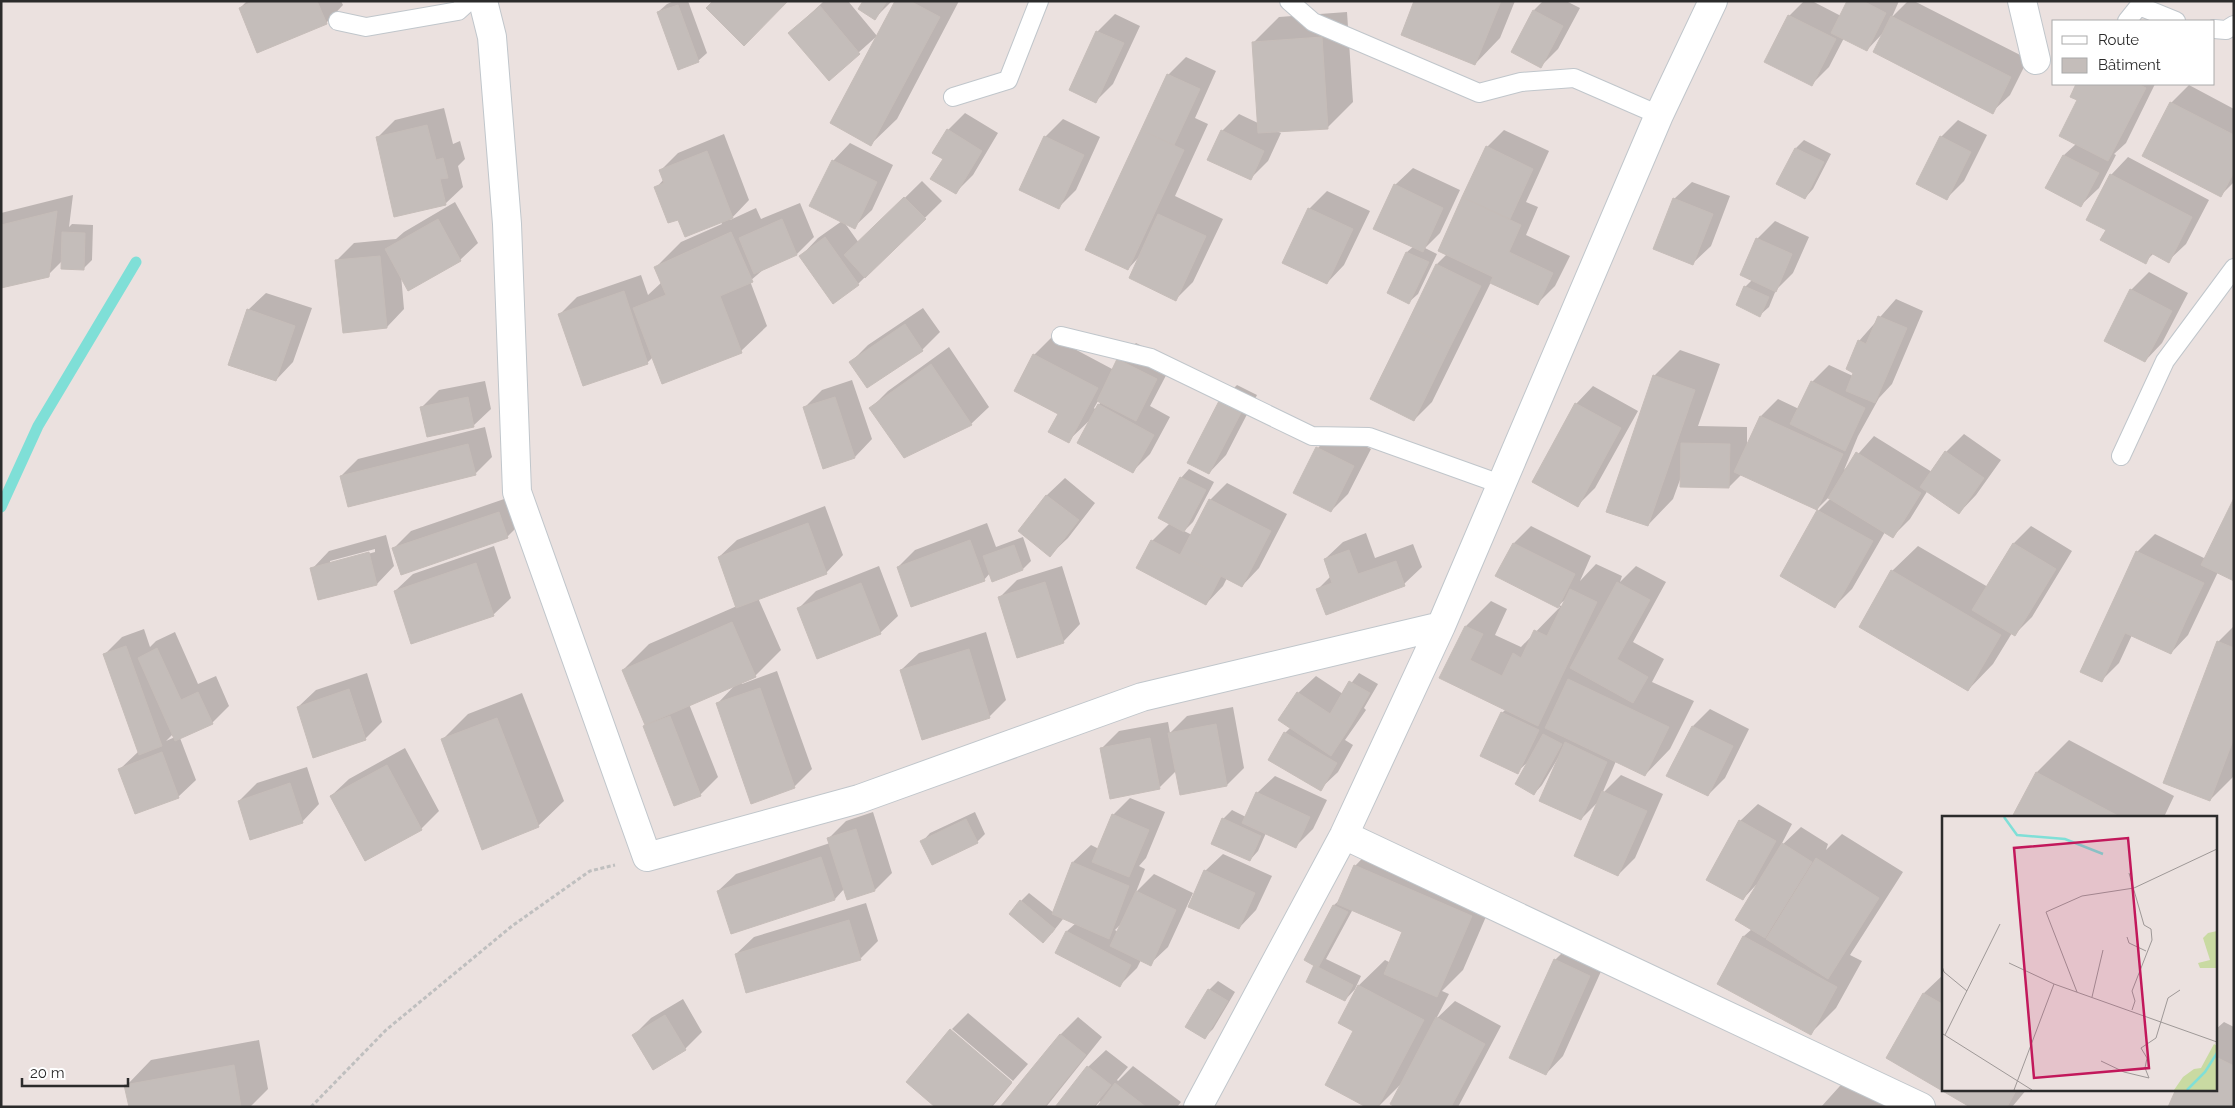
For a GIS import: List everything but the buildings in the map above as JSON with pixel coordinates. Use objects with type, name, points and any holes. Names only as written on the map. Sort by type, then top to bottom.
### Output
[{"type":"street","points":[[483,1],[492,37],[507,224],[517,492],[647,858],[859,800],[1142,697],[1441,626]]},
{"type":"street","points":[[1198,1107],[1344,835],[1441,626],[1503,485],[1659,114],[1714,1]]},
{"type":"street","points":[[2022,1],[2045,58]]},
{"type":"street","points":[[1344,835],[1921,1107]]},
{"type":"lane","points":[[338,21],[366,27],[458,11],[469,1]]},
{"type":"lane","points":[[953,97],[1008,80],[1039,1]]},
{"type":"lane","points":[[1289,1],[1314,22],[1479,93],[1521,82],[1574,78],[1659,114]]},
{"type":"lane","points":[[2128,20],[2139,6],[2174,20]]},
{"type":"lane","points":[[2215,29],[2226,30],[2234,25]]},
{"type":"lane","points":[[2121,456],[2166,361],[2234,268]]},
{"type":"lane","points":[[1061,336],[1151,358],[1312,436],[1369,437],[1503,485]]},
{"type":"path","points":[[311,1107],[386,1030],[512,926],[590,871],[647,858]]},
{"type":"waterway","points":[[1,507],[38,426],[136,262]]}]
